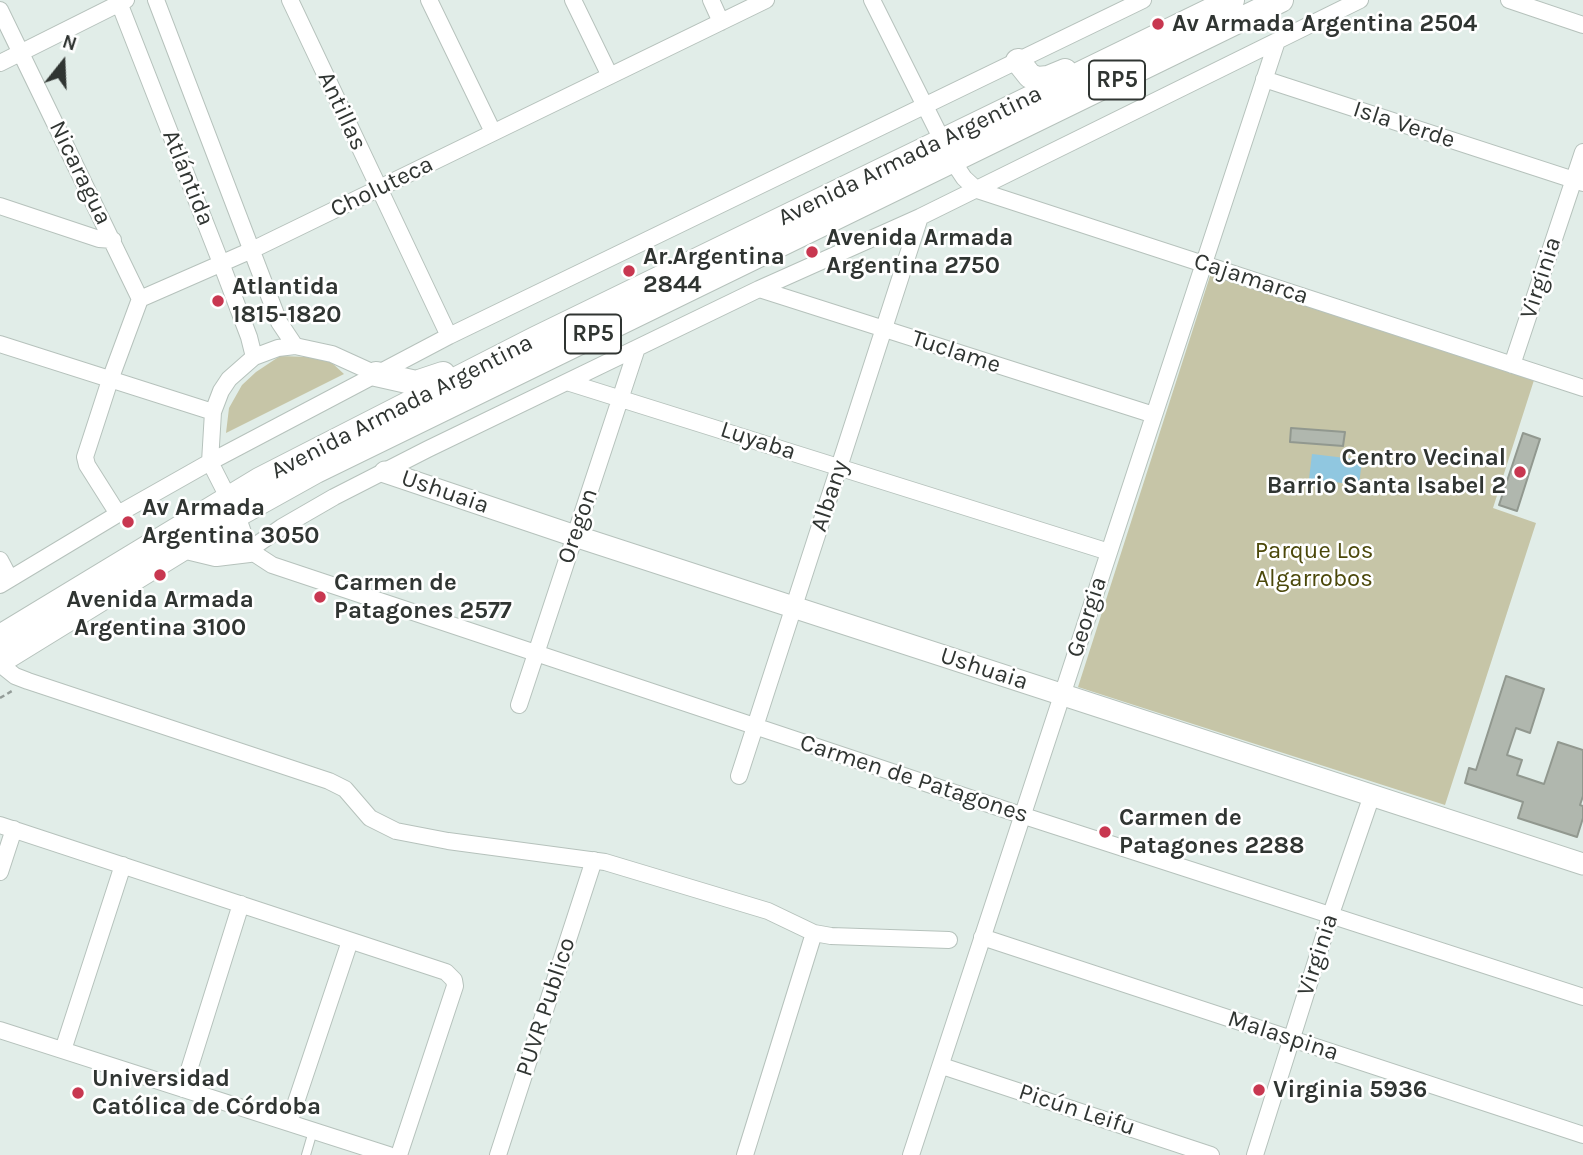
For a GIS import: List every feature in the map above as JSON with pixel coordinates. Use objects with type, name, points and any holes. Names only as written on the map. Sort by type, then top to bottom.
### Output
[{"type":"main road","name":"Avenida Armada Argentina","points":[[0,637],[232,507],[316,471],[461,398],[947,151],[1118,54],[1232,0]]},
{"type":"main road","name":"Avenida Armada Argentina","points":[[0,663],[187,547],[259,480],[535,339],[1281,0]]},
{"type":"main road","points":[[1018,61],[1030,76],[1038,79],[1118,54]]},
{"type":"main road","points":[[376,374],[416,383],[424,382],[510,344],[535,339]]},
{"type":"main road","name":"Ushuaia","points":[[385,472],[1583,864]]},
{"type":"main road","points":[[187,547],[216,554],[249,550]]},
{"type":"street","name":"Atlántida","points":[[156,0],[282,328],[295,346]]},
{"type":"street","name":"Antillas","points":[[290,0],[449,336]]},
{"type":"street","points":[[429,0],[493,132]]},
{"type":"street","points":[[573,0],[610,75]]},
{"type":"street","points":[[711,0],[721,22]]},
{"type":"street","name":"Choluteca","points":[[140,299],[252,250],[766,0]]},
{"type":"street","points":[[872,0],[947,151],[964,178],[977,190]]},
{"type":"street","name":"Avenida Armada Argentina","points":[[5,582],[210,462],[449,336],[1143,0]]},
{"type":"street","name":"Avenida Armada Argentina","points":[[249,550],[334,496],[759,289],[977,190],[1360,0]]},
{"type":"street","points":[[1509,0],[1583,25]]},
{"type":"street","name":"Atlántida","points":[[121,1],[249,337],[254,358]]},
{"type":"street","points":[[0,63],[121,1]]},
{"type":"street","name":"Nicaragua","points":[[0,10],[140,299]]},
{"type":"street","points":[[1264,79],[1277,41]]},
{"type":"street","name":"Isla Verde","points":[[1264,79],[1578,182]]},
{"type":"street","name":"Georgia","points":[[911,1155],[1264,79]]},
{"type":"street","name":"Virginia","points":[[1513,365],[1578,182],[1583,152]]},
{"type":"street","name":"Cajamarca","points":[[977,190],[1583,388]]},
{"type":"street","points":[[0,206],[99,239],[113,240]]},
{"type":"street","name":"Albany","points":[[739,776],[920,217]]},
{"type":"street","name":"Tuclame","points":[[759,289],[1154,415]]},
{"type":"street","points":[[118,514],[87,465],[85,450],[140,299]]},
{"type":"street","points":[[0,344],[213,412]]},
{"type":"street","points":[[249,550],[210,462],[213,412],[229,379],[254,358],[278,348],[295,346],[332,354],[376,374]]},
{"type":"street","name":"Oregon","points":[[519,705],[637,348]]},
{"type":"street","name":"Luyaba","points":[[567,382],[1109,552]]},
{"type":"street","name":"Carmen de Patagones","points":[[249,550],[272,565],[1021,815],[1583,997]]},
{"type":"street","points":[[0,560],[5,582]]},
{"type":"street","points":[[0,663],[22,678],[329,781],[345,789],[370,818],[396,831],[448,841],[594,860],[768,911],[814,933],[831,936],[949,940]]},
{"type":"street","name":"Virginia","points":[[1255,1155],[1331,914],[1372,795]]},
{"type":"street","points":[[0,872],[7,827],[446,972],[454,980],[455,986],[399,1155]]},
{"type":"street","name":"PUVR Publico","points":[[498,1155],[594,860]]},
{"type":"street","points":[[63,1050],[123,865]]},
{"type":"street","points":[[183,1089],[241,905]]},
{"type":"street","points":[[745,1155],[814,933]]},
{"type":"street","name":"Malaspina","points":[[982,937],[1583,1135]]},
{"type":"street","points":[[289,1123],[349,941]]},
{"type":"street","points":[[0,1030],[390,1155]]},
{"type":"street","name":"Picún Leifu","points":[[942,1066],[1211,1155]]},
{"type":"lane","points":[[306,1155],[313,1131]]},
{"type":"green space","name":"Parque Los Algarrobos","points":[[1211,273],[1535,377],[1493,508],[1536,523],[1445,805],[1078,687]]},
{"type":"green space","points":[[280,356],[309,357],[331,362],[344,374],[226,433],[229,408],[242,385]]},
{"type":"water","points":[[1312,454],[1362,460],[1359,485],[1309,479]]},
{"type":"building","points":[[1291,428],[1345,432],[1343,446],[1290,442]]},
{"type":"building","name":"Centro Vecinal Barrio Santa Isabel 2","points":[[1523,433],[1540,439],[1517,511],[1499,505]]},
{"type":"building","points":[[1506,676],[1544,689],[1530,733],[1516,728],[1507,755],[1522,760],[1517,775],[1544,784],[1558,742],[1583,750],[1583,796],[1580,805],[1583,806],[1583,818],[1577,837],[1518,818],[1523,802],[1465,783],[1469,768],[1476,770]]},
{"type":"place","name":"Av Armada Argentina 2504","points":[[1158,24]]},
{"type":"place","name":"Avenida Armada Argentina 2750","points":[[812,252]]},
{"type":"place","name":"Ar.Argentina 2844","points":[[629,271]]},
{"type":"place","name":"Atlantida 1815-1820","points":[[218,301]]},
{"type":"place","name":"Centro Vecinal Barrio Santa Isabel 2","points":[[1520,472]]},
{"type":"place","name":"Av Armada Argentina 3050","points":[[128,522]]},
{"type":"place","name":"Avenida Armada Argentina 3100","points":[[160,575]]},
{"type":"place","name":"Carmen de Patagones 2577","points":[[320,597]]},
{"type":"place","name":"Carmen de Patagones 2288","points":[[1105,832]]},
{"type":"place","name":"Virginia 5936","points":[[1259,1090]]},
{"type":"place","name":"Universidad Católica de Córdoba","points":[[78,1093]]}]
